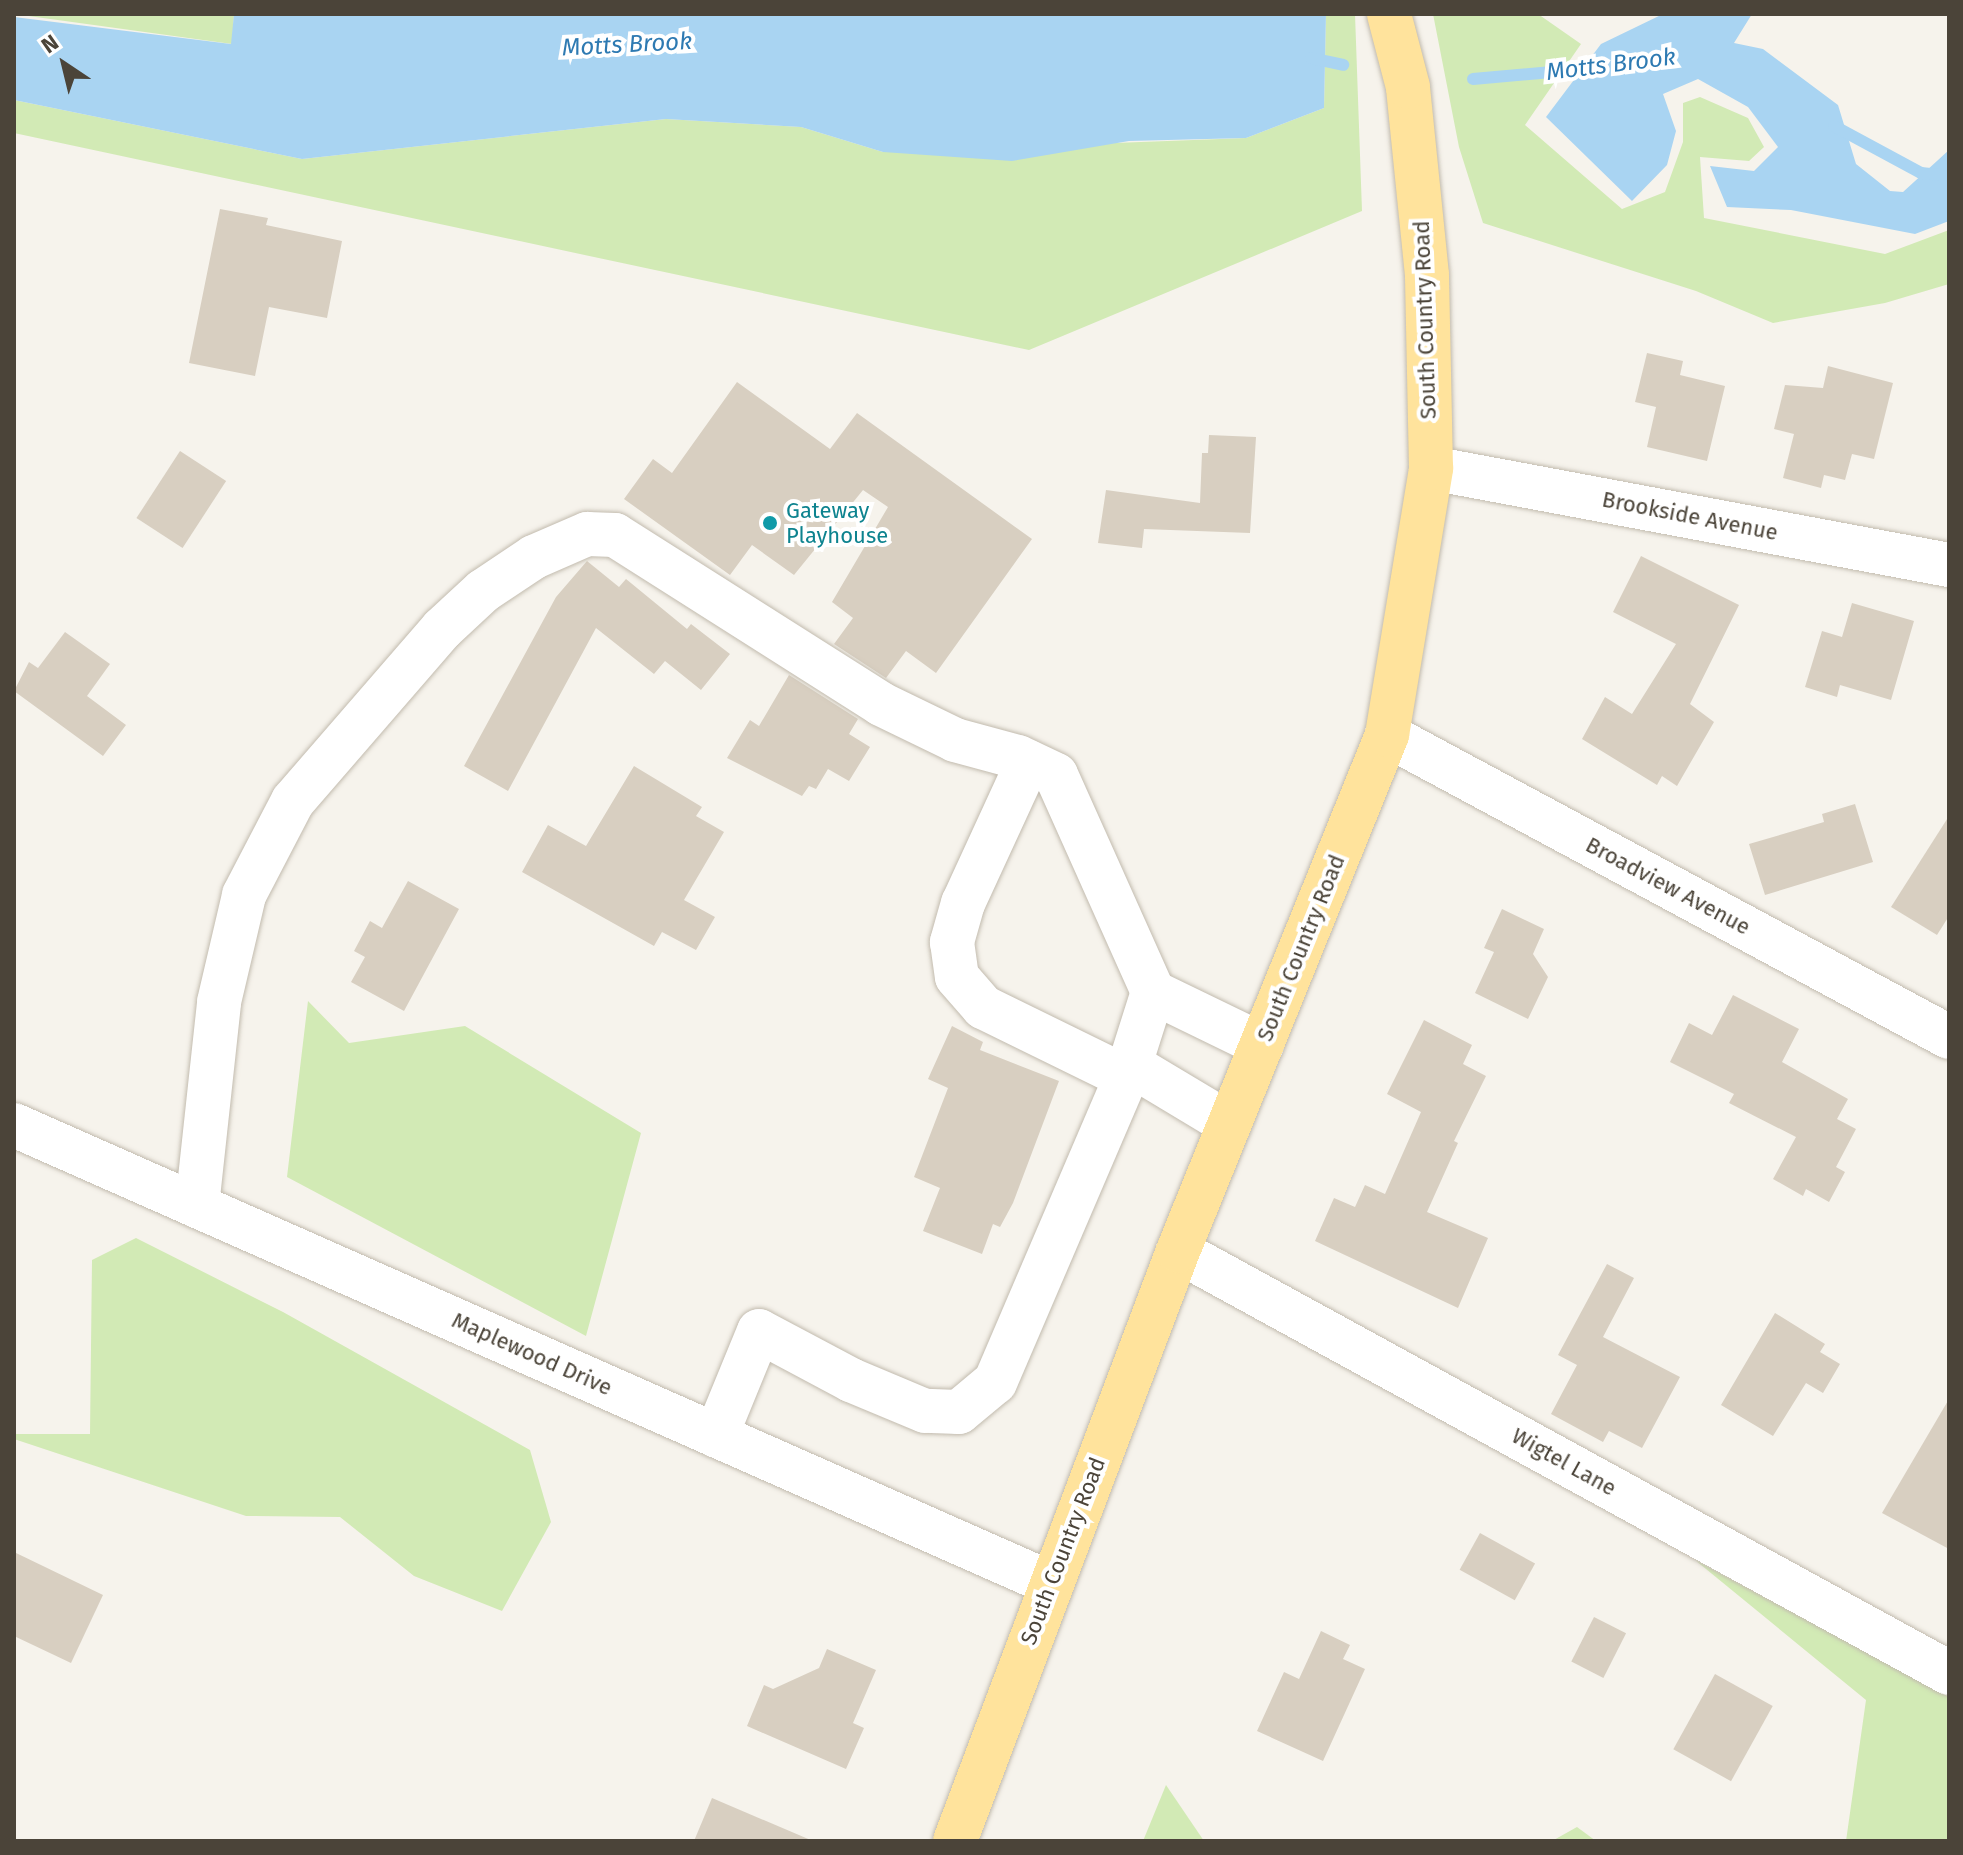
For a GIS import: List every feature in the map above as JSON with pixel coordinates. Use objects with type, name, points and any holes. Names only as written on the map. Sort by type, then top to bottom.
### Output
[{"type":"main road","name":"South Country Road","points":[[955,1841],[1178,1251],[1387,735],[1431,468],[1427,275],[1408,87],[1389,14]]},
{"type":"street","name":"Brookside Avenue","points":[[1431,468],[1949,565]]},
{"type":"street","points":[[197,1206],[219,1002],[251,881],[293,801],[371,708],[473,600],[534,557],[587,534],[615,535],[881,704],[955,740],[1028,762],[1056,775],[1153,992],[1262,1045]]},
{"type":"street","name":"Broadview Avenue","points":[[1387,735],[1949,1037]]},
{"type":"street","points":[[1028,762],[963,903],[952,942],[957,977],[983,1007],[1128,1071],[1229,1124]]},
{"type":"street","points":[[716,1436],[759,1331],[851,1380],[925,1411],[959,1412],[995,1382],[1128,1071],[1153,992]]},
{"type":"street","name":"Maplewood Drive","points":[[14,1125],[1050,1583]]},
{"type":"street","name":"Wigtel Lane","points":[[1178,1251],[1949,1673]]},
{"type":"green space","points":[[14,14],[234,14],[232,44]]},
{"type":"green space","points":[[1326,14],[1355,14],[1362,211],[1029,350],[14,133],[14,100],[302,159],[666,119],[801,127],[883,152],[1246,138],[1324,108]]},
{"type":"green space","points":[[1433,14],[1538,14],[1581,44],[1525,125],[1622,209],[1665,192],[1683,142],[1683,103],[1700,97],[1748,118],[1764,147],[1749,161],[1700,157],[1704,218],[1885,254],[1949,230],[1949,284],[1885,303],[1773,323],[1696,291],[1483,223],[1459,147]]},
{"type":"green space","points":[[308,1001],[349,1043],[465,1026],[641,1133],[586,1336],[287,1177]]},
{"type":"green space","points":[[136,1238],[283,1312],[530,1450],[551,1522],[502,1611],[414,1576],[340,1517],[246,1516],[14,1439],[14,1434],[90,1434],[92,1260]]},
{"type":"green space","points":[[1695,1560],[1949,1697],[1949,1841],[1846,1841],[1866,1700]]},
{"type":"green space","points":[[1166,1785],[1204,1841],[1143,1841]]},
{"type":"green space","points":[[1577,1827],[1596,1841],[1552,1841]]},
{"type":"water","points":[[234,14],[1326,14],[1324,108],[1246,138],[1129,141],[1012,161],[883,152],[801,127],[666,119],[302,159],[14,100],[14,17],[231,44]]},
{"type":"water","points":[[1663,14],[1752,14],[1734,43],[1763,49],[1838,105],[1856,164],[1890,191],[1903,192],[1949,150],[1949,221],[1915,234],[1791,210],[1727,207],[1710,166],[1754,171],[1778,147],[1748,107],[1698,79],[1663,94],[1676,131],[1667,165],[1632,201],[1546,117],[1601,44]]},
{"type":"building","points":[[220,209],[268,218],[266,225],[342,241],[327,318],[269,307],[255,376],[189,363]]},
{"type":"building","points":[[1647,353],[1683,361],[1680,375],[1725,386],[1707,461],[1647,447],[1656,407],[1635,402]]},
{"type":"building","points":[[1828,366],[1893,383],[1874,459],[1852,454],[1845,480],[1824,475],[1821,488],[1783,478],[1794,434],[1774,429],[1785,385],[1823,388]]},
{"type":"building","name":"Gateway Playhouse","points":[[737,382],[830,449],[857,413],[1032,539],[936,673],[906,651],[886,678],[834,644],[853,618],[832,602],[888,507],[863,490],[794,575],[752,545],[730,575],[624,499],[653,459],[672,473]]},
{"type":"building","points":[[1209,435],[1256,437],[1250,533],[1144,529],[1142,548],[1098,543],[1106,490],[1200,503],[1202,453],[1208,453]]},
{"type":"building","points":[[180,451],[226,481],[183,548],[136,518]]},
{"type":"building","points":[[1641,556],[1739,605],[1690,704],[1714,722],[1677,786],[1662,776],[1657,785],[1582,739],[1605,697],[1632,714],[1676,644],[1613,612]]},
{"type":"building","points":[[587,561],[619,587],[626,579],[687,629],[691,624],[730,654],[701,690],[665,661],[654,674],[596,628],[508,791],[464,766],[556,597]]},
{"type":"building","points":[[1852,603],[1914,621],[1891,700],[1840,685],[1837,697],[1805,687],[1822,631],[1842,637]]},
{"type":"building","points":[[65,632],[110,664],[87,696],[126,725],[103,756],[14,691],[29,662],[38,668]]},
{"type":"building","points":[[789,675],[858,719],[849,734],[870,747],[849,781],[828,769],[816,789],[809,786],[802,796],[727,758],[750,720],[759,726]]},
{"type":"building","points":[[634,766],[702,807],[696,816],[724,832],[684,900],[715,917],[696,950],[662,932],[654,946],[522,872],[548,825],[586,846]]},
{"type":"building","points":[[1855,804],[1873,862],[1765,895],[1749,844],[1824,822],[1822,814]]},
{"type":"building","points":[[1949,816],[1949,916],[1937,935],[1891,907]]},
{"type":"building","points":[[408,881],[459,909],[404,1011],[351,982],[365,957],[354,951],[370,921],[382,928]]},
{"type":"building","points":[[1502,909],[1544,929],[1533,954],[1548,977],[1528,1019],[1475,993],[1494,952],[1484,948]]},
{"type":"building","points":[[1733,995],[1799,1029],[1782,1062],[1848,1099],[1837,1119],[1856,1129],[1836,1167],[1845,1172],[1829,1202],[1806,1189],[1803,1196],[1773,1179],[1796,1137],[1729,1103],[1734,1094],[1670,1062],[1689,1023],[1712,1035]]},
{"type":"building","points":[[1424,1020],[1472,1045],[1463,1064],[1486,1076],[1454,1141],[1458,1143],[1427,1212],[1488,1238],[1458,1308],[1315,1241],[1334,1198],[1355,1207],[1365,1185],[1385,1194],[1421,1112],[1387,1094]]},
{"type":"building","points":[[952,1026],[983,1042],[980,1050],[1059,1081],[1013,1203],[1000,1227],[993,1224],[982,1254],[923,1231],[940,1188],[914,1177],[948,1088],[928,1079]]},
{"type":"building","points":[[1607,1264],[1634,1278],[1603,1337],[1680,1377],[1642,1448],[1609,1431],[1603,1442],[1551,1414],[1577,1365],[1558,1355]]},
{"type":"building","points":[[1775,1313],[1825,1344],[1820,1352],[1840,1364],[1823,1393],[1806,1383],[1773,1436],[1721,1405]]},
{"type":"building","points":[[1949,1399],[1949,1549],[1882,1513]]},
{"type":"building","points":[[1480,1533],[1535,1564],[1515,1600],[1460,1570]]},
{"type":"building","points":[[14,1552],[103,1595],[71,1663],[14,1636]]},
{"type":"building","points":[[1594,1617],[1626,1633],[1603,1678],[1571,1662]]},
{"type":"building","points":[[1321,1631],[1350,1645],[1343,1659],[1365,1669],[1323,1761],[1257,1731],[1284,1672],[1299,1679]]},
{"type":"building","points":[[827,1649],[876,1670],[853,1723],[864,1728],[846,1769],[747,1726],[764,1685],[773,1689],[819,1668]]},
{"type":"building","points":[[1715,1674],[1773,1706],[1731,1781],[1673,1749]]},
{"type":"building","points":[[712,1798],[813,1841],[694,1841]]},
{"type":"waterway","name":"Motts Brook","points":[[1311,58],[1343,65]]},
{"type":"waterway","name":"Motts Brook","points":[[1473,79],[1597,68]]},
{"type":"waterway","name":"Motts Brook","points":[[1834,126],[1921,173],[1949,176]]},
{"type":"place","name":"Gateway Playhouse","points":[[770,523]]}]
